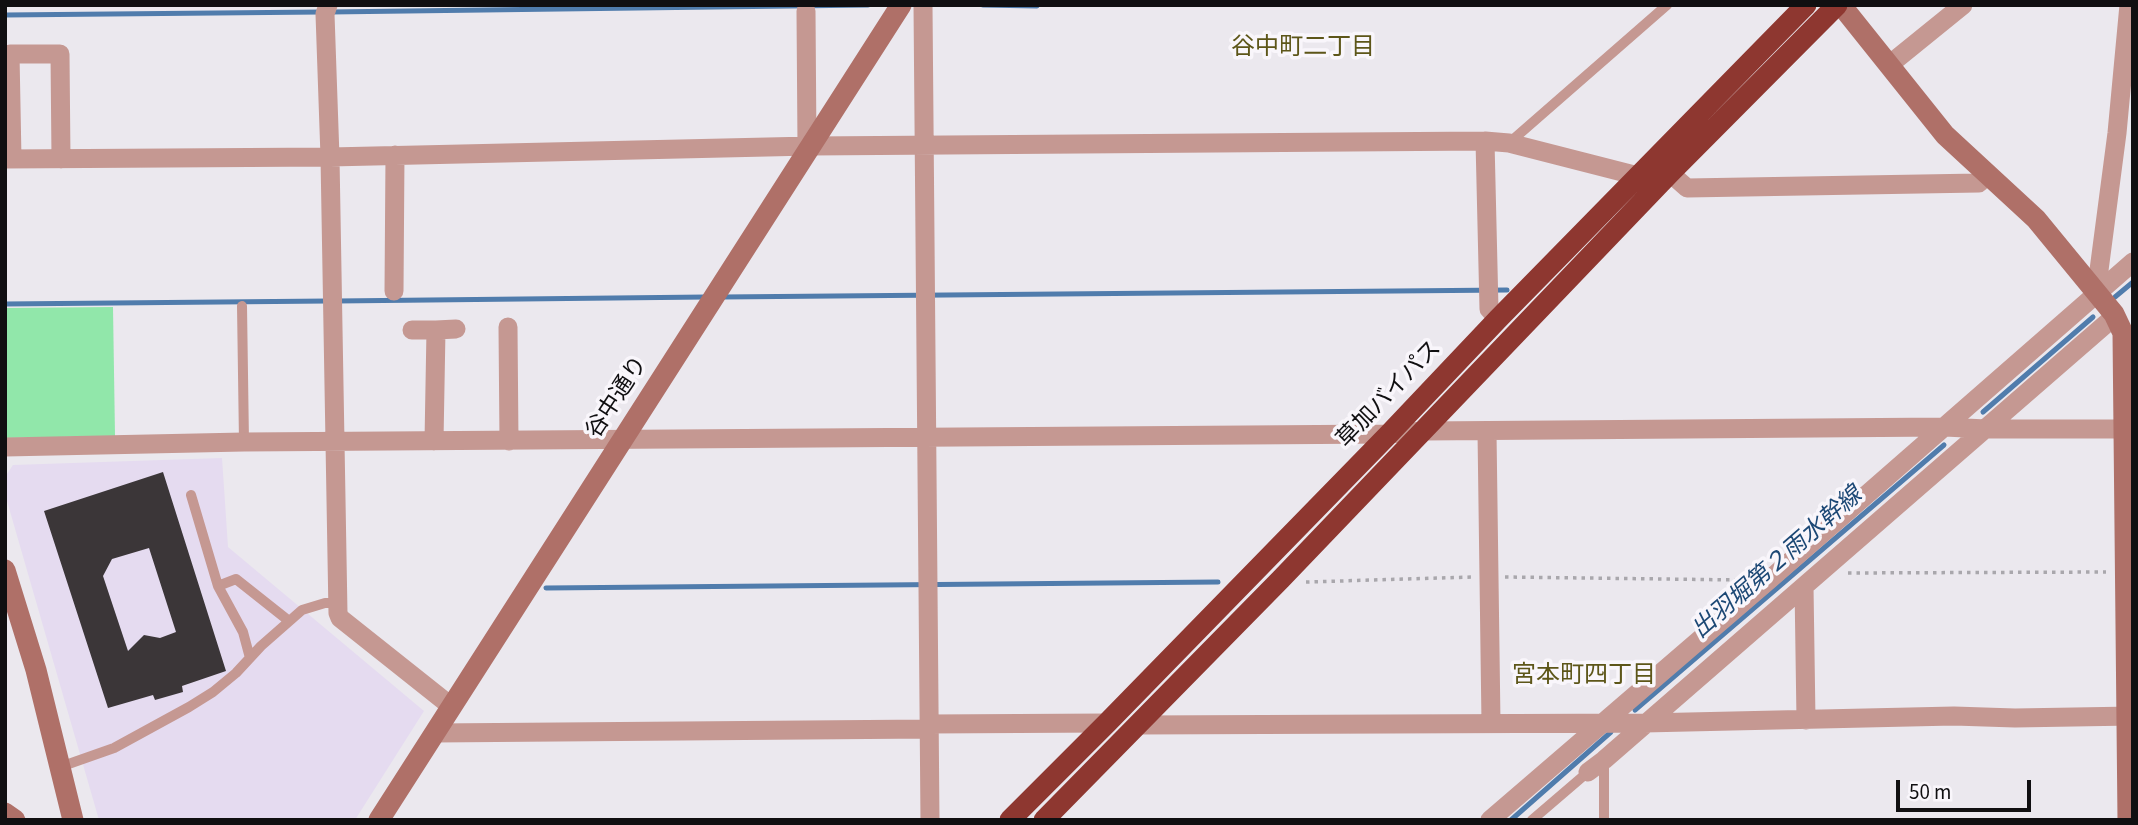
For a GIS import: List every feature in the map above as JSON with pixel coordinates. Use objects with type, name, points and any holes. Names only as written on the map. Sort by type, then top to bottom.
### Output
[{"type":"highway","name":"草加バイパス","points":[[1010,820],[1806,5]]},
{"type":"highway","points":[[1044,820],[1424,431],[1670,173],[1839,5]]},
{"type":"street","points":[[328,5],[325,14],[340,618],[452,707]]},
{"type":"street","name":"谷中通り","points":[[379,820],[901,5]]},
{"type":"street","points":[[923,5],[930,820]]},
{"type":"street","points":[[1839,5],[1945,135],[2036,219],[2114,315],[2123,334],[2128,429],[2125,572],[2130,716],[2128,820]]},
{"type":"street","points":[[1889,65],[1963,5]]},
{"type":"street","points":[[2096,293],[2125,133],[2129,5]]},
{"type":"street","points":[[806,11],[809,147]]},
{"type":"street","points":[[61,159],[60,54],[10,54],[9,159],[61,159],[330,157],[809,147],[1485,141],[1509,143],[1638,176]]},
{"type":"street","points":[[1485,141],[1489,309],[1498,319]]},
{"type":"street","points":[[394,291],[395,155]]},
{"type":"street","points":[[1670,173],[1687,188],[1979,183],[1987,174]]},
{"type":"street","points":[[1490,820],[2133,262]]},
{"type":"street","points":[[1596,766],[2114,315]]},
{"type":"street","points":[[508,327],[509,441]]},
{"type":"street","points":[[412,330],[456,329]]},
{"type":"street","points":[[434,441],[436,330]]},
{"type":"street","points":[[5,447],[244,442],[1389,434],[1424,431],[1945,427],[2128,429]]},
{"type":"street","points":[[1488,432],[1491,723]]},
{"type":"street","points":[[5,570],[36,670],[73,820]]},
{"type":"street","points":[[1805,720],[1811,580]]},
{"type":"street","points":[[1137,726],[1644,723],[1954,716],[2130,716]]},
{"type":"street","points":[[435,733],[1107,723]]},
{"type":"street","points":[[5,813],[15,820]]},
{"type":"lane","points":[[1509,143],[1667,5]]},
{"type":"lane","points":[[242,306],[244,442]]},
{"type":"lane","points":[[191,495],[218,586],[243,632],[250,658]]},
{"type":"lane","points":[[218,586],[236,579],[289,621]]},
{"type":"lane","points":[[60,767],[114,748],[189,707],[228,679],[289,621],[312,606],[338,603]]},
{"type":"lane","points":[[1532,820],[1596,766]]},
{"type":"lane","points":[[1596,766],[1604,820]]},
{"type":"path","points":[[1811,580],[2125,572]]},
{"type":"path","points":[[1295,582],[1490,576],[1769,580]]},
{"type":"shaded area","points":[[222,458],[228,547],[424,711],[355,820],[99,820],[5,494],[5,477],[13,465]]},
{"type":"green space","points":[[113,307],[115,436],[5,438],[5,308]]},
{"type":"building","points":[[163,472],[226,671],[182,686],[183,692],[155,700],[153,695],[108,708],[44,511]],"holes":[[[149,548],[176,632],[160,638],[144,635],[128,651],[103,576],[112,559]]]},
{"type":"waterway","points":[[330,12],[868,5]]},
{"type":"waterway","points":[[983,5],[1037,6]]},
{"type":"waterway","points":[[5,15],[321,12]]},
{"type":"waterway","name":"出羽堀第２雨水幹線","points":[[2115,297],[2133,282]]},
{"type":"waterway","points":[[722,297],[1507,290]]},
{"type":"waterway","points":[[337,301],[706,297]]},
{"type":"waterway","points":[[5,304],[328,301]]},
{"type":"waterway","name":"出羽堀第２雨水幹線","points":[[1983,412],[2093,317]]},
{"type":"waterway","name":"出羽堀第２雨水幹線","points":[[1635,710],[1944,445]]},
{"type":"waterway","points":[[546,588],[1218,582]]},
{"type":"waterway","name":"出羽堀第２雨水幹線","points":[[1511,820],[1611,732]]},
{"type":"district","name":"谷中町二丁目","points":[[1303,49]]},
{"type":"district","name":"宮本町四丁目","points":[[1584,677]]}]
